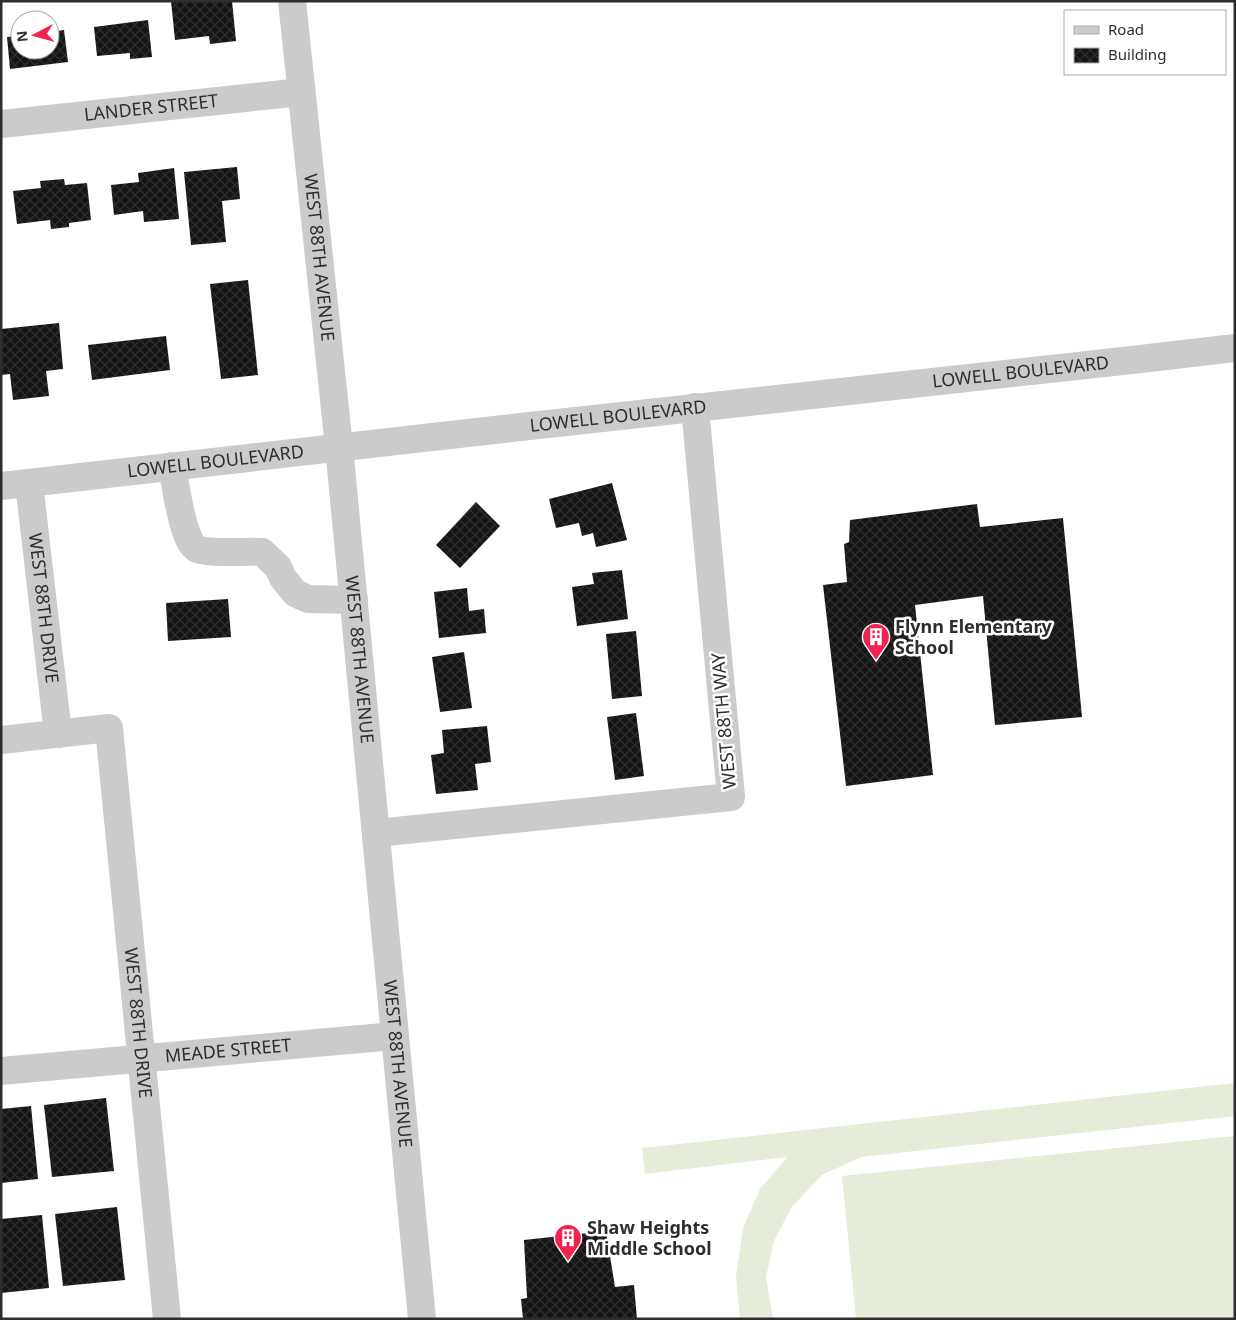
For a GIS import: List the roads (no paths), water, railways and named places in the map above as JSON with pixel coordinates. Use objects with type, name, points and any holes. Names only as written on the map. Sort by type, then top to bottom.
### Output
[{"type":"street","name":"WEST 88TH AVENUE","points":[[292,1],[339,447],[422,1319]]},
{"type":"street","name":"LANDER STREET","points":[[1,124],[301,92]]},
{"type":"street","name":"LOWELL BOULEVARD","points":[[1,486],[1235,348]]},
{"type":"street","name":"WEST 88TH WAY","points":[[376,833],[731,798],[694,407]]},
{"type":"street","points":[[172,466],[182,520],[188,538],[194,548],[204,551],[262,552],[278,567],[283,578],[295,594],[308,599],[354,600]]},
{"type":"street","name":"WEST 88TH DRIVE","points":[[29,483],[58,734],[109,728],[167,1319]]},
{"type":"street","points":[[1,740],[58,734]]},
{"type":"street","name":"MEADE STREET","points":[[1,1071],[396,1036]]},
{"type":"place","name":"Flynn Elementary School","points":[[876,661]]},
{"type":"place","name":"Shaw Heights Middle School","points":[[568,1262]]}]
